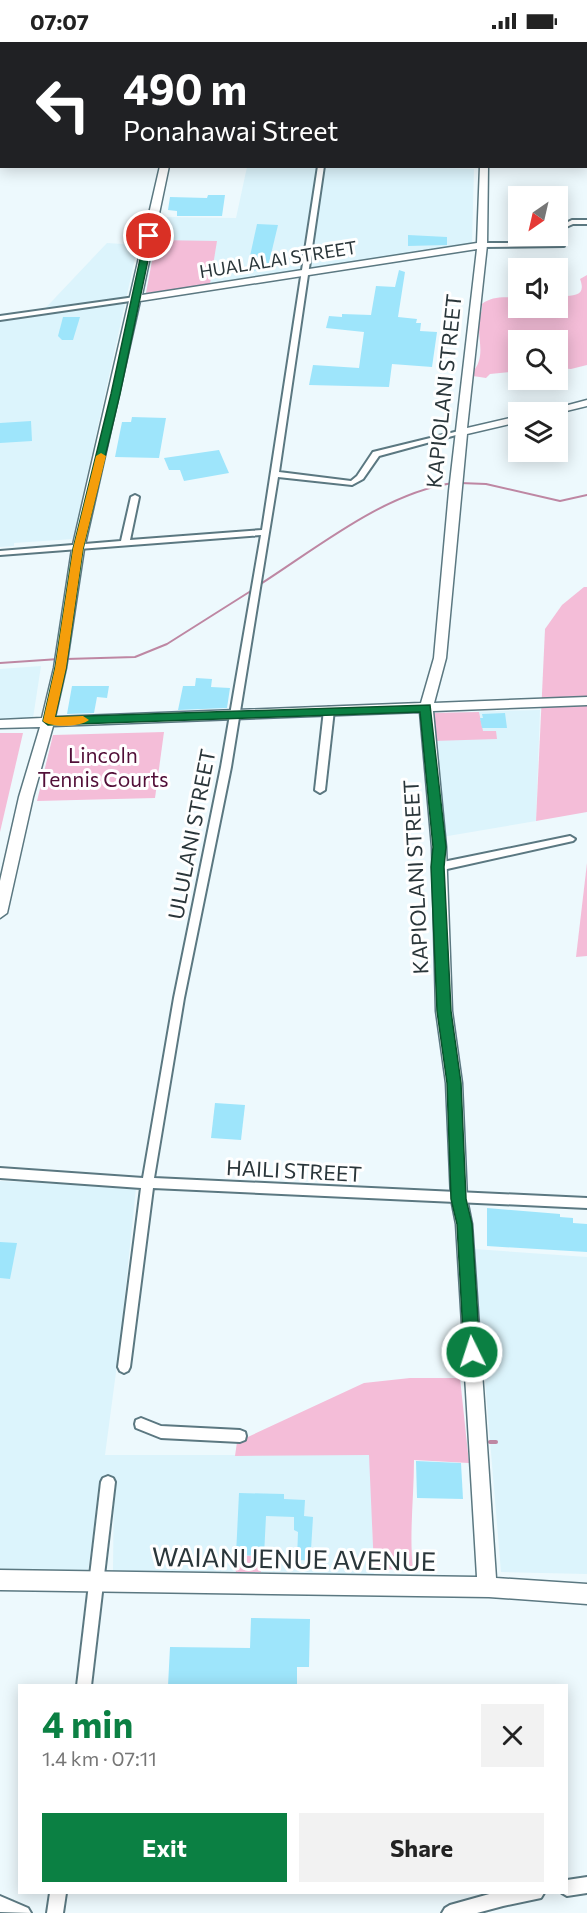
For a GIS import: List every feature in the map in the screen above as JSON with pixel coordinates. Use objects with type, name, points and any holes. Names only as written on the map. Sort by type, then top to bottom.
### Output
[{"type":"street","points":[[0,913],[26,797],[48,721],[60,668],[78,549],[116,394],[165,168]]},
{"type":"street","name":"ULULANI STREET","points":[[124,1367],[146,1183],[179,994],[236,714],[261,570],[321,168]]},
{"type":"street","name":"KAPIOLANI STREET","points":[[484,168],[482,245],[455,491],[440,658],[426,708],[439,847],[444,1011],[454,1083],[459,1199],[464,1224],[487,1587]]},
{"type":"street","name":"HUALALAI STREET","points":[[0,318],[482,245],[562,245],[561,227],[572,222],[587,222]]},
{"type":"street","points":[[568,407],[587,403]]},
{"type":"street","points":[[274,474],[352,483],[360,480],[370,459],[376,454],[508,422]]},
{"type":"street","points":[[125,543],[135,497]]},
{"type":"street","points":[[0,553],[78,549],[186,536],[266,532]]},
{"type":"street","points":[[0,724],[587,701]]},
{"type":"street","points":[[320,790],[329,710]]},
{"type":"street","points":[[438,867],[570,839]]},
{"type":"street","name":"HAILI STREET","points":[[0,1173],[459,1199],[587,1203]]},
{"type":"street","points":[[141,1424],[161,1432],[240,1436]]},
{"type":"street","points":[[84,1684],[108,1482]]},
{"type":"street","name":"WAIANUENUE AVENUE","points":[[0,1580],[487,1587],[587,1594]]},
{"type":"street","points":[[568,1888],[587,1885]]},
{"type":"street","points":[[55,1913],[58,1894]]},
{"type":"street","points":[[450,1913],[503,1898],[529,1894]]},
{"type":"street","points":[[0,1904],[23,1913]]},
{"type":"shaded area","points":[[247,168],[474,169],[472,244],[146,293],[156,240],[163,217],[236,218]]},
{"type":"shaded area","points":[[107,243],[138,245],[73,539],[14,543],[14,546],[0,547],[0,322],[38,316]]},
{"type":"shaded area","points":[[41,666],[33,718],[0,719],[0,669]]},
{"type":"shaded area","points":[[540,710],[536,821],[442,837],[429,713]]},
{"type":"shaded area","points":[[0,1181],[136,1188],[120,1342],[105,1455],[370,1455],[374,1576],[288,1572],[113,1571],[114,1481],[102,1476],[88,1571],[0,1575]]},
{"type":"shaded area","points":[[474,1249],[587,1257],[587,1574],[501,1572]]},
{"type":"green space","points":[[156,240],[217,241],[210,284],[146,293]]},
{"type":"green space","points":[[587,275],[587,365],[568,369],[568,330],[508,330],[508,372],[490,374],[486,378],[473,376],[472,373],[480,355],[479,323],[482,304],[495,298],[508,297],[508,318],[568,318],[568,295],[580,292],[582,285],[580,279]]},
{"type":"green space","points":[[587,587],[587,812],[536,821],[545,629],[562,605]]},
{"type":"green space","points":[[479,712],[483,731],[496,731],[497,739],[433,741],[429,713]]},
{"type":"green space","name":"Lincoln Tennis Courts","points":[[164,732],[155,798],[37,801],[53,735]]},
{"type":"green space","points":[[0,733],[23,733],[0,832]]},
{"type":"green space","points":[[587,863],[587,956],[576,957]]},
{"type":"green space","points":[[410,1378],[460,1378],[469,1463],[414,1460],[413,1570],[374,1569],[369,1455],[235,1456],[237,1442],[364,1383]]},
{"type":"green space","points":[[232,1555],[258,1556],[261,1572],[236,1572]]},
{"type":"building","points":[[208,195],[225,195],[222,216],[177,216],[177,211],[168,210],[170,197],[207,198]]},
{"type":"building","points":[[257,224],[278,225],[267,271],[247,270]]},
{"type":"building","points":[[408,235],[447,237],[447,245],[408,246]]},
{"type":"building","points":[[399,270],[405,272],[398,317],[417,319],[416,323],[421,323],[420,331],[437,332],[432,367],[392,364],[389,387],[309,385],[313,365],[359,368],[364,332],[326,328],[329,316],[371,315],[376,286],[395,287]]},
{"type":"building","points":[[63,317],[80,317],[73,340],[62,340],[58,336]]},
{"type":"building","points":[[132,417],[166,418],[159,458],[115,457],[122,422],[131,422]]},
{"type":"building","points":[[31,421],[32,441],[0,443],[0,423]]},
{"type":"building","points":[[219,450],[229,473],[184,481],[180,470],[169,470],[164,458]]},
{"type":"building","points":[[196,678],[212,679],[211,687],[230,688],[227,708],[178,710],[183,686],[195,686]]},
{"type":"building","points":[[72,686],[109,686],[107,698],[97,697],[94,713],[67,714]]},
{"type":"building","points":[[505,713],[507,728],[482,728],[480,718],[483,718],[482,714]]},
{"type":"building","points":[[215,1103],[245,1105],[241,1140],[211,1138]]},
{"type":"building","points":[[487,1208],[560,1214],[560,1217],[573,1218],[573,1223],[587,1224],[587,1252],[487,1246]]},
{"type":"building","points":[[0,1242],[17,1243],[10,1279],[0,1278]]},
{"type":"building","points":[[416,1461],[461,1463],[463,1499],[417,1498]]},
{"type":"building","points":[[239,1493],[284,1494],[284,1499],[305,1500],[304,1516],[313,1517],[311,1550],[326,1551],[326,1561],[297,1560],[298,1532],[294,1530],[294,1517],[266,1516],[264,1556],[236,1555]]},
{"type":"building","points":[[251,1618],[310,1619],[309,1667],[297,1667],[297,1684],[168,1684],[170,1647],[250,1648]]},
{"type":"waterway","points":[[259,585],[328,539],[377,510],[427,489],[453,483]]},
{"type":"waterway","points":[[460,483],[486,484],[560,501],[587,495]]},
{"type":"waterway","points":[[66,659],[135,657],[167,644],[254,589]]},
{"type":"waterway","points":[[0,663],[59,659]]},
{"type":"waterway","points":[[490,1442],[496,1442]]},
{"type":"slow traffic","points":[[83,720],[48,721],[60,668],[78,549],[101,456]]},
{"type":"route","points":[[149,236],[116,394],[78,549],[60,668],[48,721],[426,708],[439,847],[444,1011],[454,1083],[459,1199],[464,1224],[472,1352]]}]
